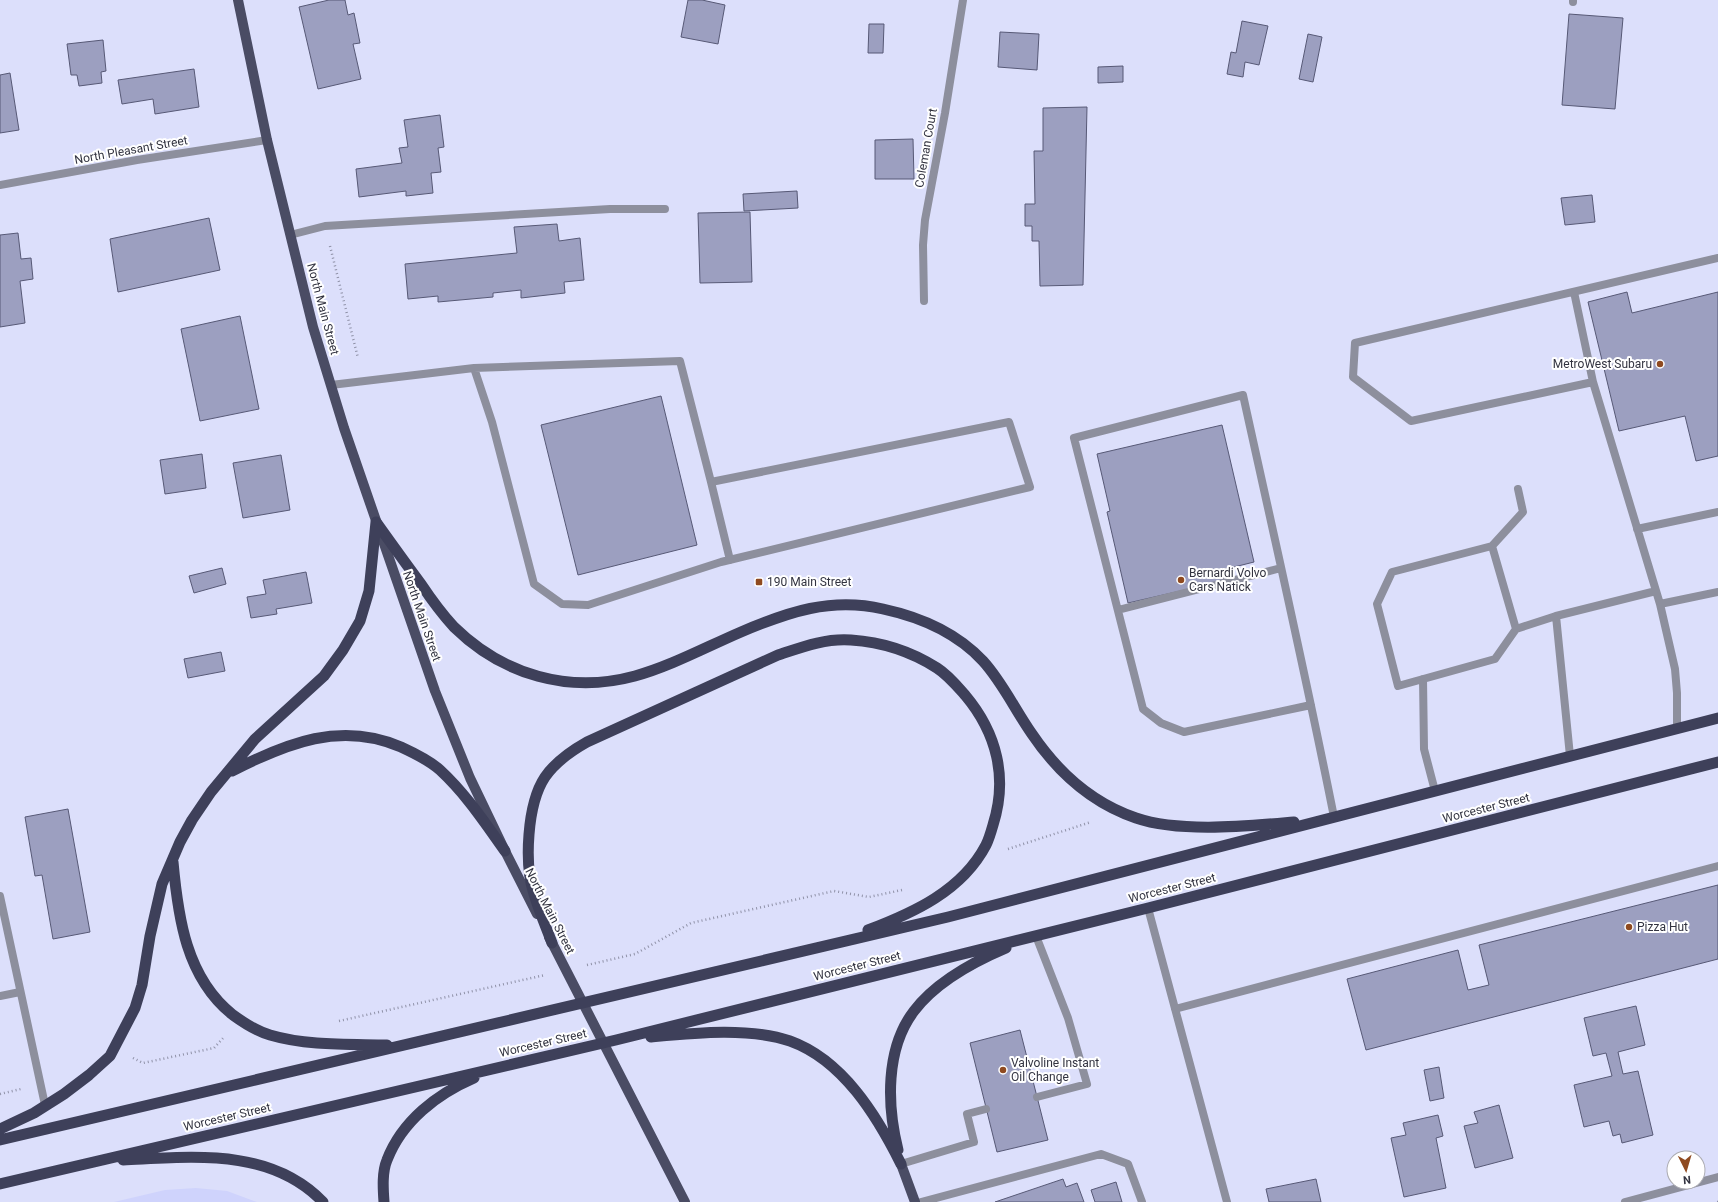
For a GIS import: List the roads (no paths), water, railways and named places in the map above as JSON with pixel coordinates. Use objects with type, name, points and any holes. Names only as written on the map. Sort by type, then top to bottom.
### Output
[{"type":"highway","points":[[0,1129],[64,1094],[89,1075],[110,1056],[135,1008],[142,985],[155,910],[162,884],[192,820],[211,792],[255,739],[324,676],[343,650],[360,621],[369,591],[376,522]]},
{"type":"highway","points":[[376,522],[435,604],[454,627],[499,662],[525,674],[548,680],[570,683],[593,684],[616,681],[637,676],[659,668],[765,622],[796,611],[831,605],[852,604],[880,608],[907,615],[934,626],[959,640],[982,660],[999,681],[1050,759],[1070,779],[1090,794],[1119,810],[1137,818],[1163,824],[1193,826],[1263,825],[1334,817]]},
{"type":"highway","points":[[552,943],[533,893],[529,845],[530,825],[535,800],[544,778],[556,764],[569,752],[587,742],[778,655],[828,640],[851,640],[896,648],[938,669],[956,685],[984,722],[993,742],[999,764],[1000,787],[998,809],[986,845],[973,864],[955,884],[933,900],[905,916],[826,946]]},
{"type":"highway","points":[[0,1140],[948,917],[1718,718]]},
{"type":"highway","points":[[228,773],[277,750],[333,735],[363,735],[389,742],[415,753],[439,769],[458,788],[505,851]]},
{"type":"highway","name":"Worcester Street","points":[[0,1184],[616,1040],[1148,908],[1718,762]]},
{"type":"highway","points":[[173,859],[180,922],[193,962],[207,989],[223,1007],[246,1025],[269,1035],[295,1040],[324,1043],[404,1045]]},
{"type":"highway","points":[[901,1164],[893,1125],[891,1089],[892,1074],[899,1037],[913,1012],[924,1000],[954,975],[998,952],[1036,936]]},
{"type":"highway","points":[[616,1040],[673,1035],[743,1033],[774,1037],[800,1045],[823,1059],[842,1075],[868,1107],[901,1164]]},
{"type":"highway","points":[[384,1202],[383,1182],[386,1161],[397,1140],[411,1120],[458,1085],[498,1067]]},
{"type":"highway","points":[[96,1161],[198,1157],[267,1166],[296,1179],[323,1202]]},
{"type":"main road","name":"North Main Street","points":[[238,0],[267,140],[313,327],[376,522],[435,691],[470,778],[505,851],[685,1202]]},
{"type":"main road","points":[[901,1164],[914,1202]]},
{"type":"street","name":"Coleman Court","points":[[924,301],[923,245],[925,220],[945,113],[963,0]]},
{"type":"street","name":"North Pleasant Street","points":[[0,185],[180,153],[267,140]]},
{"type":"street","points":[[290,235],[325,226],[602,209],[665,208]]},
{"type":"street","points":[[1593,382],[1411,421],[1353,377],[1355,343],[1718,258]]},
{"type":"street","points":[[1574,292],[1593,382],[1660,604],[1675,668],[1677,729]]},
{"type":"street","points":[[331,385],[474,368],[680,361],[730,560]]},
{"type":"street","points":[[474,368],[492,422],[534,584],[562,604],[588,605],[721,562],[1030,486],[1009,422],[711,482]]},
{"type":"street","points":[[1311,705],[1184,732],[1161,723],[1143,709],[1074,438],[1243,395],[1311,705],[1334,817]]},
{"type":"street","points":[[1518,489],[1523,512],[1492,546],[1392,572],[1377,604],[1398,686],[1495,659],[1516,629],[1556,616],[1656,591]]},
{"type":"street","points":[[1637,529],[1718,512]]},
{"type":"street","points":[[1492,546],[1516,629]]},
{"type":"street","points":[[1118,610],[1281,568]]},
{"type":"street","points":[[1660,604],[1718,592]]},
{"type":"street","points":[[1556,616],[1570,756]]},
{"type":"street","points":[[1423,679],[1424,749],[1435,791]]},
{"type":"street","points":[[1175,1009],[1718,866]]},
{"type":"street","points":[[0,896],[46,1105]]},
{"type":"street","points":[[1148,908],[1227,1202]]},
{"type":"street","points":[[1036,936],[1068,1018],[1087,1084],[1037,1097]]},
{"type":"street","points":[[0,996],[20,992]]},
{"type":"street","points":[[901,1164],[974,1142],[967,1114],[986,1109]]},
{"type":"street","points":[[920,1202],[1101,1154],[1128,1164],[1142,1202]]},
{"type":"street","points":[[1624,1202],[1718,1177]]},
{"type":"place","name":"MetroWest Subaru","points":[[1660,364]]},
{"type":"place","name":"Bernardi Volvo Cars Natick","points":[[1181,580]]},
{"type":"place","name":"190 Main Street","points":[[759,582]]},
{"type":"place","name":"Pizza Hut","points":[[1629,927]]},
{"type":"place","name":"Valvoline Instant Oil Change","points":[[1003,1070]]}]
